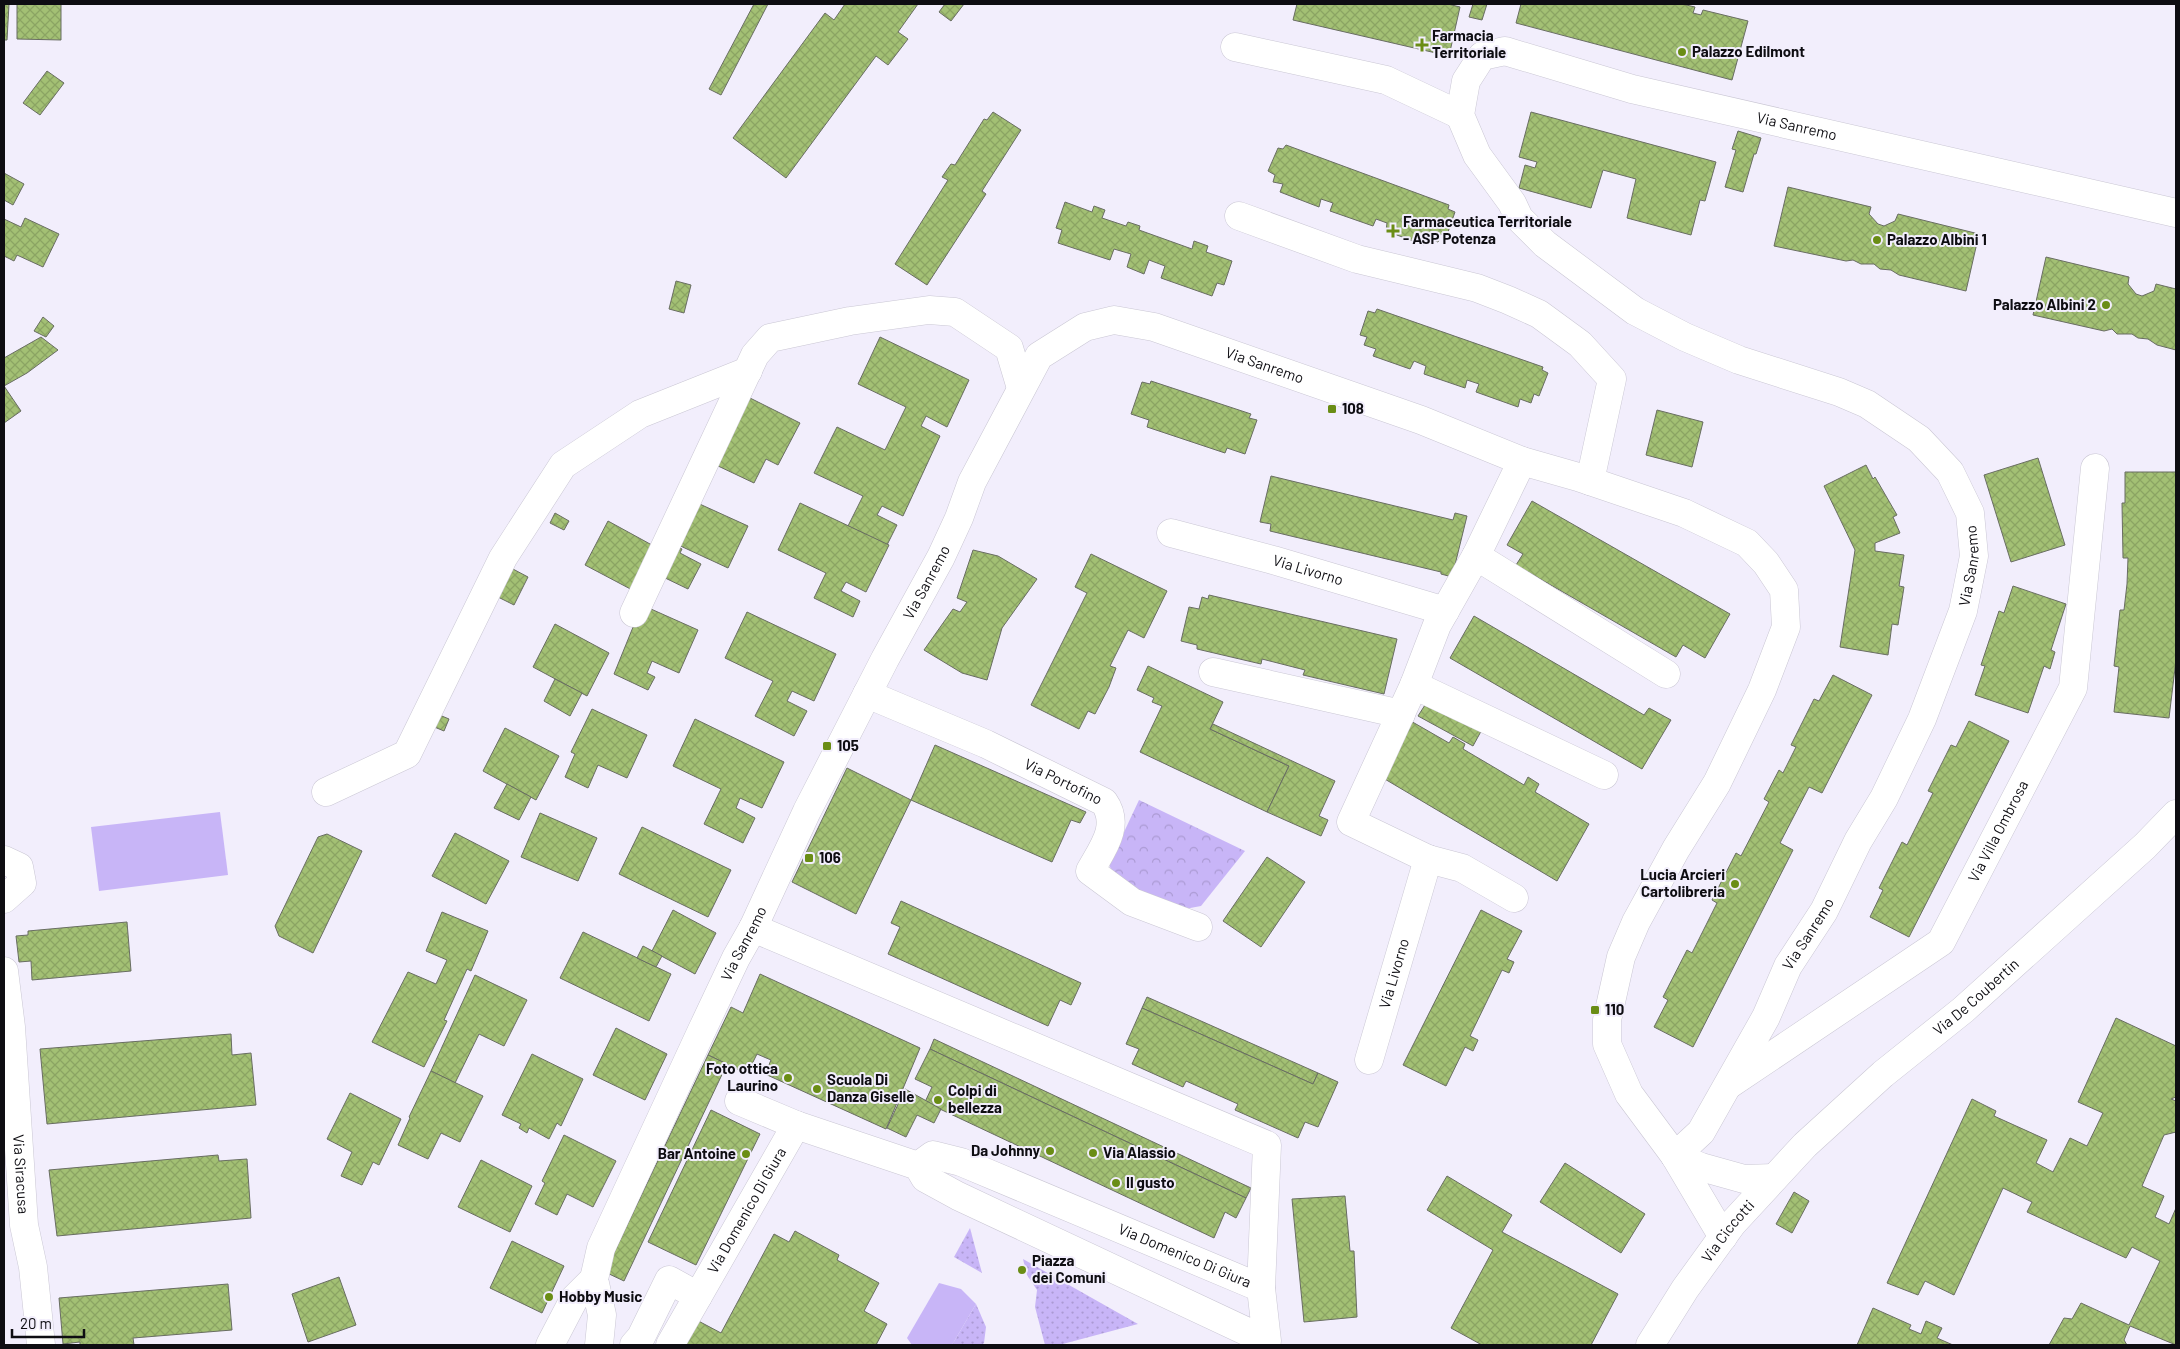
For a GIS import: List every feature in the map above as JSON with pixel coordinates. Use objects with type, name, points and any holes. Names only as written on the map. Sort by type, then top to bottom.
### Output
[{"type":"street","points":[[1235,47],[1386,80],[1460,115]]},
{"type":"street","name":"Via Sanremo","points":[[1675,1156],[1701,1132],[1766,1017],[1788,966],[1824,911],[1858,841],[1884,798],[1922,719],[1962,612],[1974,556],[1970,513],[1950,472],[1919,439],[1867,404],[1839,392],[1740,360],[1635,312],[1545,244],[1519,218],[1512,203],[1477,155],[1460,115],[1466,81],[1482,56],[1505,51],[1632,89],[2176,213]]},
{"type":"street","points":[[1239,216],[1357,258],[1477,288],[1539,314],[1580,344],[1612,379],[1590,481]]},
{"type":"street","points":[[634,613],[755,355],[770,338],[850,321],[929,310],[954,312],[1009,348],[1021,388]]},
{"type":"street","name":"Via Sanremo","points":[[600,1345],[602,1315],[594,1279],[601,1248],[727,976],[753,928],[807,811],[867,694],[941,557],[959,518],[972,482],[1039,356],[1085,327],[1114,320],[1154,328],[1463,436],[1522,461],[1684,512],[1747,543],[1766,563],[1784,590],[1786,626],[1762,690],[1717,783],[1676,849],[1636,922],[1621,957],[1607,1020],[1607,1044],[1629,1094],[1675,1156],[1723,1237]]},
{"type":"street","points":[[326,792],[407,754],[502,558],[563,465],[640,414],[748,371]]},
{"type":"street","points":[[1514,898],[1462,868],[1428,859],[1351,822],[1414,685],[1437,625],[1476,556],[1522,461]]},
{"type":"street","name":"Via Villa Ombrosa","points":[[1726,1086],[1941,942],[2073,688],[2095,468]]},
{"type":"street","name":"Via Livorno","points":[[1171,533],[1273,560],[1445,611]]},
{"type":"street","points":[[1476,556],[1666,674]]},
{"type":"street","points":[[1213,672],[1401,714]]},
{"type":"street","points":[[1414,685],[1604,775]]},
{"type":"street","name":"Via Portofino","points":[[867,694],[986,744],[1104,802],[1111,812],[1112,830],[1090,871],[1132,902],[1198,927]]},
{"type":"street","name":"Via De Coubertin","points":[[1774,1178],[1883,1074],[1963,1010],[2145,846],[2176,814]]},
{"type":"street","name":"Via Livorno","points":[[1368,1060],[1428,859]]},
{"type":"street","points":[[4,860],[19,868],[22,883],[4,899]]},
{"type":"street","points":[[753,928],[1267,1145],[1261,1288]]},
{"type":"street","name":"Via Siracusa","points":[[4,971],[12,1027],[24,1226],[33,1267],[34,1345]]},
{"type":"street","name":"Via Domenico Di Giura","points":[[739,1100],[796,1125],[918,1166],[925,1178],[958,1196],[1266,1341],[1261,1288],[961,1162],[932,1155],[918,1166]]},
{"type":"street","name":"Via Domenico Di Giura","points":[[670,1345],[796,1125]]},
{"type":"street","points":[[1675,1156],[1701,1167],[1744,1179],[1774,1178]]},
{"type":"street","name":"Via Ciccotti","points":[[1650,1345],[1685,1289],[1723,1237],[1774,1178]]},
{"type":"street","points":[[550,1345],[574,1299],[594,1279]]},
{"type":"street","points":[[634,1345],[641,1337],[669,1280],[698,1296]]},
{"type":"green space","points":[[1139,800],[1245,851],[1201,906],[1174,911],[1114,878],[1109,864]]},
{"type":"green space","points":[[220,812],[228,875],[99,891],[91,827]]},
{"type":"green space","points":[[970,1228],[982,1273],[954,1257]]},
{"type":"green space","points":[[1023,1259],[1138,1324],[1059,1345],[1045,1345],[1035,1307],[1037,1290],[1027,1275]]},
{"type":"green space","points":[[939,1283],[961,1289],[976,1304],[952,1345],[912,1345],[907,1338]]},
{"type":"green space","points":[[976,1304],[986,1327],[984,1343],[982,1345],[952,1345]]},
{"type":"building","points":[[4,4],[9,4],[7,40],[4,40]]},
{"type":"building","points":[[17,4],[61,4],[61,40],[17,39]]},
{"type":"building","points":[[754,4],[768,4],[721,95],[709,89]]},
{"type":"building","points":[[845,4],[918,4],[898,32],[908,39],[888,65],[876,56],[786,178],[733,138],[825,13],[834,20]]},
{"type":"building","points":[[945,4],[964,4],[951,21],[939,12]]},
{"type":"building","points":[[1297,4],[1448,4],[1460,7],[1449,56],[1293,20]]},
{"type":"building","points":[[1473,4],[1487,4],[1482,20],[1469,17]]},
{"type":"building","name":"Palazzo Edilmont","points":[[1521,4],[1682,4],[1695,7],[1693,13],[1701,15],[1703,10],[1748,21],[1732,80],[1516,23]]},
{"type":"building","points":[[47,71],[64,83],[40,115],[23,103]]},
{"type":"building","points":[[993,112],[1021,130],[982,191],[986,194],[927,285],[895,264],[948,180],[942,177],[951,164],[955,165],[984,119],[987,120]]},
{"type":"building","points":[[1531,112],[1716,162],[1705,201],[1700,200],[1691,235],[1627,218],[1636,179],[1603,170],[1591,208],[1519,188],[1525,165],[1535,168],[1537,162],[1519,157]]},
{"type":"building","points":[[1738,131],[1761,138],[1756,154],[1754,154],[1743,192],[1725,187],[1736,150],[1732,149]]},
{"type":"building","points":[[1286,145],[1449,205],[1448,209],[1455,212],[1447,235],[1441,234],[1438,242],[1426,238],[1424,245],[1386,231],[1387,223],[1376,219],[1373,226],[1330,211],[1333,203],[1321,199],[1319,207],[1280,192],[1283,184],[1273,182],[1275,175],[1268,171],[1278,148],[1283,149]]},
{"type":"building","points":[[4,173],[24,184],[13,205],[4,200]]},
{"type":"building","name":"Palazzo Albini 1","points":[[1788,187],[1871,207],[1869,214],[1878,224],[1884,226],[1895,221],[1898,214],[1979,234],[1966,291],[1899,275],[1891,270],[1880,269],[1874,264],[1861,264],[1853,260],[1846,261],[1774,246]]},
{"type":"building","points":[[1065,202],[1092,212],[1094,206],[1105,210],[1102,218],[1126,226],[1128,222],[1140,226],[1139,230],[1192,249],[1194,241],[1208,246],[1206,252],[1232,261],[1224,285],[1217,283],[1212,296],[1161,278],[1165,266],[1149,260],[1144,274],[1127,267],[1131,254],[1114,249],[1110,260],[1058,243],[1062,230],[1056,228]]},
{"type":"building","points":[[25,218],[59,234],[43,267],[17,255],[14,261],[4,256],[4,219],[21,227]]},
{"type":"building","name":"Palazzo Albini 2","points":[[2046,257],[2129,277],[2128,284],[2136,294],[2142,296],[2154,291],[2156,284],[2176,289],[2176,350],[2157,345],[2148,339],[2138,338],[2132,334],[2117,334],[2112,329],[2104,331],[2033,315]]},
{"type":"building","points":[[676,281],[691,285],[684,313],[669,309]]},
{"type":"building","points":[[1377,309],[1543,367],[1542,370],[1548,373],[1539,396],[1534,394],[1531,403],[1520,399],[1518,407],[1476,392],[1479,384],[1467,380],[1465,388],[1424,374],[1426,366],[1414,361],[1410,369],[1373,356],[1376,349],[1364,345],[1367,337],[1360,335],[1368,311],[1375,313]]},
{"type":"building","points":[[43,317],[54,326],[46,337],[34,331]]},
{"type":"building","points":[[41,337],[58,350],[27,373],[4,386],[4,358]]},
{"type":"building","points":[[880,337],[969,380],[947,427],[926,416],[921,426],[940,436],[903,516],[882,506],[877,515],[897,525],[887,545],[848,526],[863,496],[814,473],[837,427],[885,450],[906,407],[858,384]]},
{"type":"building","points":[[1151,381],[1251,414],[1249,418],[1257,420],[1245,454],[1227,448],[1225,453],[1147,427],[1149,420],[1131,414],[1142,382],[1150,384]]},
{"type":"building","points":[[4,386],[21,411],[4,423]]},
{"type":"building","points":[[744,395],[800,423],[778,465],[766,459],[754,483],[716,465]]},
{"type":"building","points":[[1657,410],[1703,422],[1692,467],[1646,455]]},
{"type":"building","points":[[2038,458],[2065,545],[2011,562],[1984,475]]},
{"type":"building","points":[[1866,465],[1897,515],[1893,517],[1900,533],[1875,543],[1875,551],[1904,555],[1899,586],[1904,587],[1898,625],[1892,624],[1888,655],[1840,647],[1855,550],[1824,486]]},
{"type":"building","points":[[2125,472],[2176,472],[2176,660],[2169,718],[2114,712],[2119,667],[2114,666],[2120,610],[2124,610],[2127,584],[2128,558],[2123,558],[2122,503],[2125,503]]},
{"type":"building","points":[[1271,476],[1453,520],[1455,513],[1467,516],[1452,577],[1441,574],[1441,572],[1270,531],[1271,524],[1260,522]]},
{"type":"building","points":[[693,501],[748,526],[728,568],[674,543]]},
{"type":"building","points":[[1532,501],[1730,614],[1705,658],[1683,645],[1676,657],[1516,565],[1523,554],[1507,545]]},
{"type":"building","points":[[800,503],[889,545],[866,592],[846,582],[841,591],[860,601],[853,617],[814,598],[826,573],[778,550]]},
{"type":"building","points":[[555,513],[569,521],[564,530],[550,523]]},
{"type":"building","points":[[608,521],[661,550],[638,593],[585,565]]},
{"type":"building","points":[[676,546],[682,549],[680,553],[701,564],[688,589],[661,576]]},
{"type":"building","points":[[973,550],[998,556],[1037,579],[1002,628],[987,680],[962,673],[924,650],[953,609],[960,612],[967,602],[957,598]]},
{"type":"building","points":[[1091,554],[1167,591],[1144,638],[1128,630],[1110,666],[1116,668],[1109,687],[1095,714],[1088,711],[1079,729],[1031,705],[1087,593],[1075,587]]},
{"type":"building","points":[[511,568],[528,577],[514,605],[496,596]]},
{"type":"building","points":[[2013,586],[2066,604],[2051,650],[2055,652],[2050,669],[2044,666],[2028,713],[1975,695],[1985,666],[1981,665],[1999,611],[2004,613]]},
{"type":"building","points":[[1209,595],[1397,639],[1384,694],[1303,675],[1305,670],[1262,659],[1261,664],[1197,649],[1197,645],[1181,641],[1189,607],[1199,609],[1202,597],[1208,599]]},
{"type":"building","points":[[642,605],[698,630],[679,673],[652,661],[647,673],[655,677],[648,690],[614,674]]},
{"type":"building","points":[[747,612],[836,654],[814,701],[792,691],[787,701],[807,711],[794,736],[755,716],[773,681],[725,658]]},
{"type":"building","points":[[1474,616],[1644,715],[1649,708],[1671,720],[1642,769],[1450,658]]},
{"type":"building","points":[[555,624],[609,653],[587,696],[533,667]]},
{"type":"building","points":[[1148,666],[1223,702],[1210,729],[1289,766],[1267,812],[1140,752],[1162,706],[1152,702],[1154,698],[1137,690]]},
{"type":"building","points":[[1833,675],[1872,695],[1822,793],[1809,787],[1780,843],[1793,850],[1693,1047],[1654,1027],[1668,1000],[1663,997],[1687,950],[1692,953],[1717,903],[1712,900],[1736,853],[1741,856],[1769,802],[1764,799],[1779,770],[1783,773],[1796,747],[1791,745],[1814,699],[1819,701]]},
{"type":"building","points":[[555,679],[582,693],[570,716],[544,701]]},
{"type":"building","points":[[1425,705],[1485,724],[1473,746],[1418,716]]},
{"type":"building","points":[[592,709],[647,735],[627,778],[598,765],[588,788],[565,777],[575,754],[571,752]]},
{"type":"building","points":[[437,714],[449,719],[444,731],[432,726]]},
{"type":"building","points":[[695,719],[784,762],[762,808],[740,798],[736,808],[755,818],[743,843],[704,824],[721,789],[673,766]]},
{"type":"building","points":[[1409,720],[1449,743],[1453,737],[1465,744],[1463,749],[1524,785],[1528,777],[1539,784],[1535,792],[1589,824],[1557,881],[1378,775]]},
{"type":"building","points":[[1969,721],[2009,741],[1909,937],[1870,917],[1883,890],[1879,888],[1902,842],[1907,845],[1933,793],[1928,791],[1951,745],[1956,747]]},
{"type":"building","points":[[1213,724],[1335,781],[1319,816],[1328,820],[1321,836],[1267,812],[1289,766],[1210,729]]},
{"type":"building","points":[[505,728],[559,756],[536,800],[483,771]]},
{"type":"building","points":[[935,745],[1086,812],[1080,823],[1071,820],[1052,862],[911,800]]},
{"type":"building","points":[[847,768],[911,800],[856,914],[792,882]]},
{"type":"building","points":[[507,784],[531,797],[519,820],[494,808]]},
{"type":"building","points":[[540,813],[597,838],[578,881],[521,857]]},
{"type":"building","points":[[642,827],[731,870],[708,917],[619,874]]},
{"type":"building","points":[[455,833],[509,861],[486,904],[432,876]]},
{"type":"building","points":[[327,834],[362,851],[313,953],[279,936],[275,926],[318,837]]},
{"type":"building","points":[[1267,857],[1305,882],[1261,947],[1223,921]]},
{"type":"building","points":[[901,901],[1081,983],[1071,1005],[1060,1000],[1048,1026],[888,954],[900,927],[891,923]]},
{"type":"building","points":[[673,910],[716,933],[695,974],[652,951]]},
{"type":"building","points":[[1481,910],[1522,931],[1507,959],[1514,962],[1509,973],[1502,970],[1470,1036],[1478,1040],[1473,1051],[1465,1047],[1446,1086],[1403,1065]]},
{"type":"building","points":[[442,912],[488,931],[471,971],[467,969],[444,1020],[447,1021],[424,1067],[372,1042],[408,972],[436,984],[447,960],[426,951]]},
{"type":"building","points":[[127,922],[131,971],[32,980],[31,961],[19,962],[16,936],[28,935],[28,931]]},
{"type":"building","points":[[583,932],[671,974],[649,1021],[560,978]]},
{"type":"building","points":[[643,946],[662,956],[656,967],[637,958]]},
{"type":"building","points":[[760,974],[920,1048],[886,1129],[765,1074],[771,1060],[757,1054],[747,1074],[708,1055],[731,1007],[743,1013]]},
{"type":"building","points":[[475,975],[527,1000],[504,1046],[479,1034],[455,1083],[431,1071]]},
{"type":"building","points":[[1147,997],[1318,1073],[1313,1084],[1142,1008]]},
{"type":"building","points":[[1142,1008],[1313,1084],[1318,1073],[1338,1082],[1318,1127],[1305,1122],[1298,1138],[1235,1110],[1238,1104],[1186,1081],[1183,1087],[1132,1064],[1139,1049],[1126,1044]]},
{"type":"building","points":[[2116,1018],[2176,1046],[2176,1097],[2171,1099],[2176,1101],[2176,1132],[2164,1135],[2142,1186],[2164,1196],[2155,1217],[2169,1224],[2176,1208],[2176,1345],[2130,1326],[2124,1340],[2127,1345],[2049,1345],[2064,1318],[2072,1319],[2081,1303],[2129,1325],[2160,1261],[2132,1247],[2126,1258],[2027,1212],[2032,1202],[2003,1188],[1954,1295],[1925,1281],[1918,1295],[1887,1283],[1972,1099],[1996,1111],[1994,1116],[2047,1140],[2036,1163],[2053,1172],[2070,1138],[2087,1146],[2103,1113],[2078,1102]]},
{"type":"building","points":[[616,1028],[667,1054],[645,1100],[593,1075]]},
{"type":"building","points":[[231,1034],[232,1055],[251,1053],[256,1105],[47,1124],[40,1049]]},
{"type":"building","points":[[934,1039],[1251,1188],[1246,1198],[930,1049]]},
{"type":"building","name":"Via Alassio","points":[[930,1049],[1246,1198],[1236,1218],[1225,1212],[1214,1238],[925,1102],[932,1087],[915,1079]]},
{"type":"building","points":[[532,1054],[583,1079],[561,1126],[557,1123],[549,1139],[529,1128],[527,1133],[519,1128],[521,1124],[502,1115]]},
{"type":"building","points":[[708,1055],[727,1064],[624,1281],[605,1272]]},
{"type":"building","points":[[431,1071],[483,1096],[460,1142],[441,1133],[428,1159],[398,1145]]},
{"type":"building","points":[[905,1089],[941,1109],[934,1123],[917,1115],[906,1137],[887,1128]]},
{"type":"building","points":[[350,1093],[401,1119],[379,1165],[373,1162],[362,1185],[341,1176],[352,1152],[327,1139]]},
{"type":"building","points":[[711,1110],[760,1134],[696,1265],[648,1242]]},
{"type":"building","points":[[564,1135],[616,1161],[593,1207],[567,1194],[557,1215],[535,1204],[545,1183],[542,1181]]},
{"type":"building","points":[[218,1155],[219,1161],[247,1159],[251,1218],[57,1236],[49,1170]]},
{"type":"building","points":[[481,1160],[532,1186],[510,1232],[458,1207]]},
{"type":"building","points":[[1565,1163],[1645,1214],[1621,1253],[1540,1202]]},
{"type":"building","points":[[1447,1176],[1512,1215],[1502,1232],[1618,1294],[1591,1345],[1482,1345],[1451,1328],[1493,1250],[1427,1210]]},
{"type":"building","points":[[1794,1192],[1809,1201],[1792,1233],[1776,1224]]},
{"type":"building","points":[[1345,1196],[1350,1251],[1354,1251],[1357,1317],[1304,1322],[1292,1199]]},
{"type":"building","points":[[795,1231],[839,1255],[837,1260],[879,1283],[864,1311],[887,1324],[876,1345],[673,1345],[689,1316],[721,1333],[774,1234],[789,1242]]},
{"type":"building","points":[[512,1241],[564,1266],[542,1313],[490,1288]]},
{"type":"building","points":[[339,1277],[356,1325],[308,1342],[292,1294]]},
{"type":"building","points":[[228,1284],[232,1330],[133,1338],[134,1345],[80,1345],[80,1342],[63,1344],[59,1298]]},
{"type":"building","points":[[1873,1308],[1911,1325],[1909,1329],[1921,1334],[1926,1321],[1942,1328],[1937,1338],[1953,1345],[1857,1345]]},
{"type":"place","name":"Farmacia Territoriale","points":[[1422,45]]},
{"type":"place","name":"Palazzo Edilmont","points":[[1682,52]]},
{"type":"place","name":"Farmaceutica Territoriale - ASP Potenza","points":[[1393,231]]},
{"type":"place","name":"Palazzo Albini 1","points":[[1877,240]]},
{"type":"place","name":"Palazzo Albini 2","points":[[2106,305]]},
{"type":"place","name":"108","points":[[1332,409]]},
{"type":"place","name":"105","points":[[827,746]]},
{"type":"place","name":"106","points":[[809,858]]},
{"type":"place","name":"Lucia Arcieri Cartolibreria","points":[[1735,884]]},
{"type":"place","name":"110","points":[[1595,1010]]},
{"type":"place","name":"Foto ottica Laurino","points":[[788,1078]]},
{"type":"place","name":"Scuola Di Danza Giselle","points":[[817,1089]]},
{"type":"place","name":"Colpi di bellezza","points":[[938,1100]]},
{"type":"place","name":"Da Johnny","points":[[1050,1151]]},
{"type":"place","name":"Via Alassio","points":[[1093,1153]]},
{"type":"place","name":"Bar Antoine","points":[[746,1154]]},
{"type":"place","name":"Il gusto","points":[[1116,1183]]},
{"type":"place","name":"Piazza dei Comuni","points":[[1022,1270]]},
{"type":"place","name":"Hobby Music","points":[[549,1297]]}]
